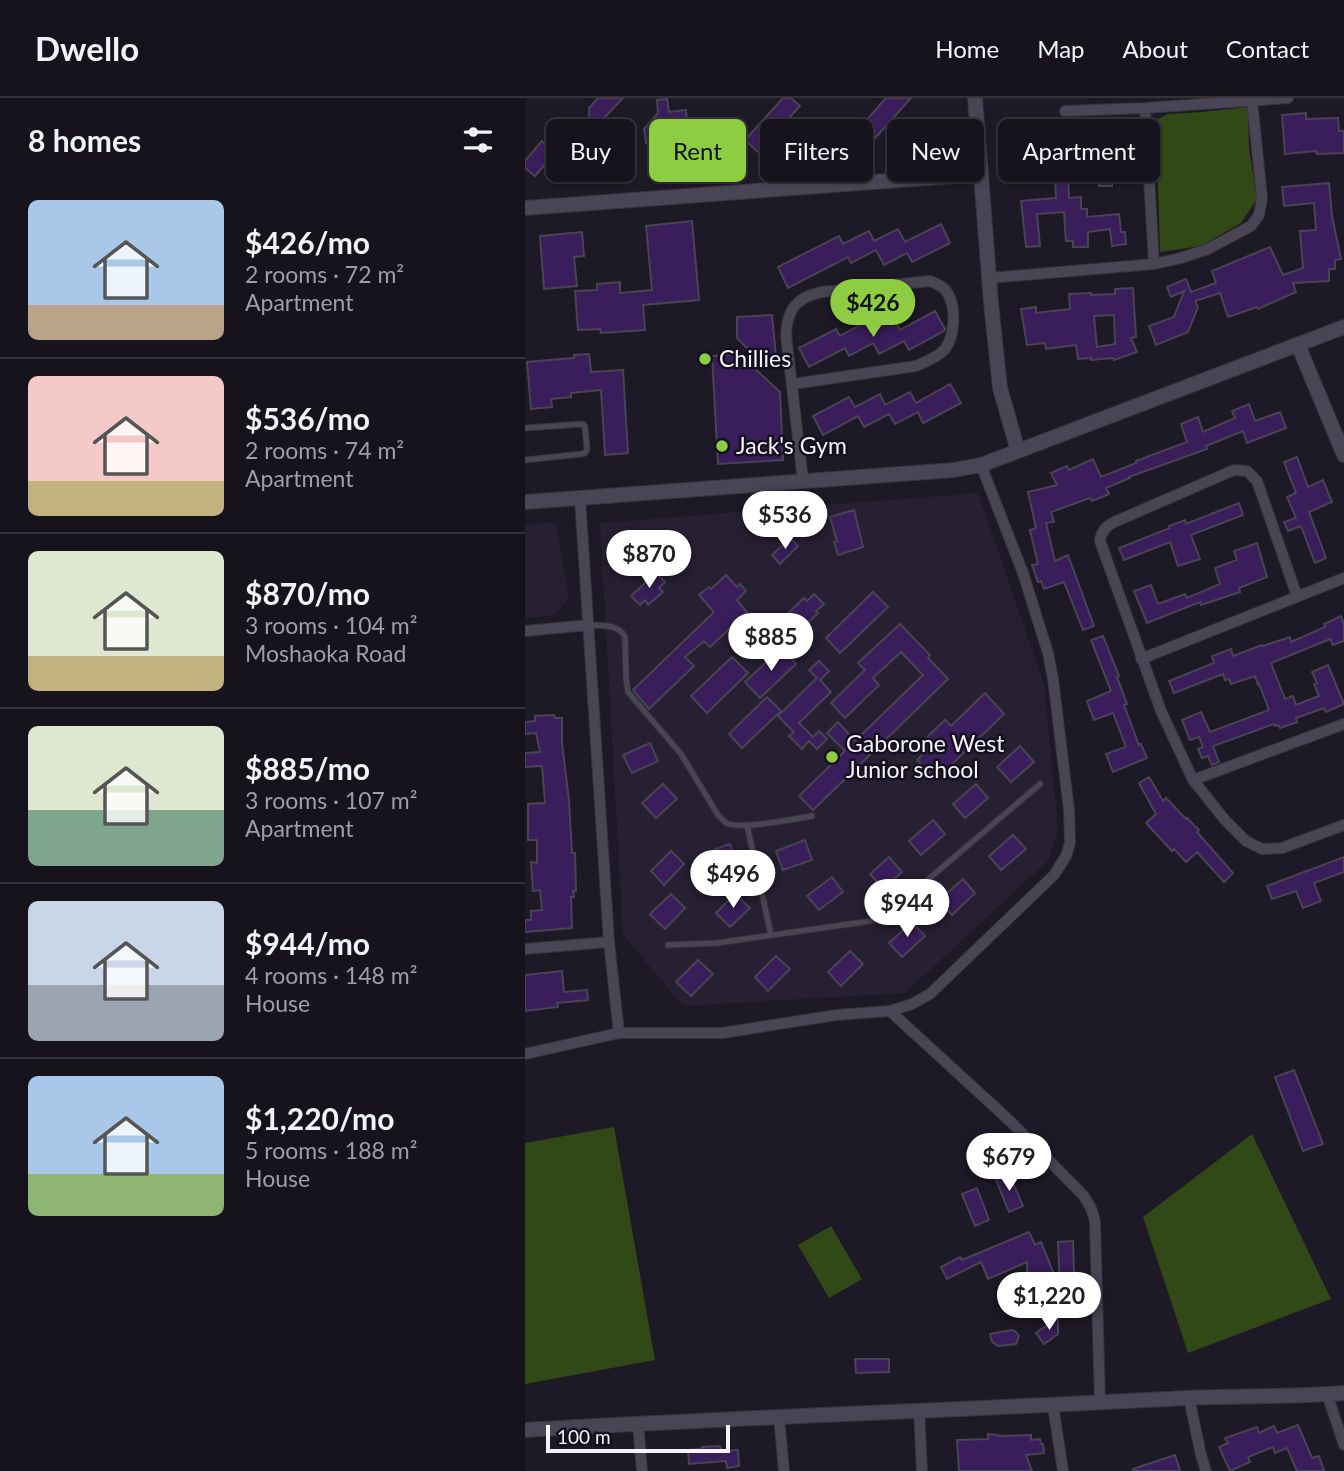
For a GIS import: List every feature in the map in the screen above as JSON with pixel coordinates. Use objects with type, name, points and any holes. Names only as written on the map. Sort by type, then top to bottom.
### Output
[{"type":"street","points":[[975,98],[977,119]]},
{"type":"street","points":[[1065,111],[1288,98]]},
{"type":"street","points":[[989,278],[1154,264],[1208,249],[1251,226],[1259,215],[1262,198],[1252,100]]},
{"type":"street","points":[[1145,108],[1154,264]]},
{"type":"street","points":[[525,208],[887,180]]},
{"type":"street","points":[[982,182],[1000,388],[1018,451]]},
{"type":"street","points":[[793,384],[916,366],[929,361],[944,350],[952,337],[953,318],[948,292],[930,281],[822,292],[811,295],[790,311],[786,335],[803,481]]},
{"type":"street","points":[[525,502],[954,470],[981,465],[1344,327]]},
{"type":"street","points":[[1298,345],[1340,432],[1344,455]]},
{"type":"street","points":[[525,1054],[619,1032],[722,1033],[836,1015],[890,1011],[912,1004],[930,994],[1054,875],[1066,856],[1070,843],[1069,810],[1053,679],[1048,653],[1023,573],[981,465]]},
{"type":"street","points":[[1297,596],[1257,481],[1247,471],[1234,470],[1112,523],[1103,531],[1100,541],[1161,711],[1193,780],[1225,820],[1246,841],[1262,849],[1282,848],[1344,825]]},
{"type":"street","points":[[580,498],[609,942],[619,1032]]},
{"type":"street","points":[[1141,659],[1344,578]]},
{"type":"street","points":[[525,631],[589,625]]},
{"type":"street","points":[[1193,780],[1344,724]]},
{"type":"street","points":[[525,949],[609,942]]},
{"type":"street","points":[[890,1011],[1010,1121],[1083,1195],[1091,1208],[1095,1221],[1100,1403]]},
{"type":"street","points":[[525,1430],[919,1410],[1344,1393]]},
{"type":"street","points":[[1327,1394],[1344,1445]]},
{"type":"street","points":[[1189,1398],[1206,1471]]},
{"type":"street","points":[[1053,1406],[1063,1471]]},
{"type":"street","points":[[919,1410],[922,1471]]},
{"type":"street","points":[[779,1417],[784,1471]]},
{"type":"street","points":[[638,1423],[642,1471]]},
{"type":"lane","points":[[525,428],[583,424],[587,449],[581,454],[525,460]]},
{"type":"lane","points":[[589,625],[619,628],[623,631],[628,692],[681,754],[725,822],[747,825],[813,816]]},
{"type":"lane","points":[[668,946],[717,943],[871,921],[881,917],[1039,785]]},
{"type":"lane","points":[[747,825],[771,935]]},
{"type":"shaded area","name":"Gaborone West Junior school","points":[[978,493],[1044,684],[1058,829],[1049,860],[905,993],[683,1006],[623,935],[600,523]]},
{"type":"shaded area","points":[[556,522],[569,597],[555,615],[525,618],[525,525]]},
{"type":"green space","points":[[1248,107],[1249,148],[1257,199],[1241,223],[1201,246],[1160,252],[1158,119],[1168,114]]},
{"type":"green space","points":[[614,1127],[655,1360],[525,1384],[525,1143]]},
{"type":"green space","points":[[1252,1134],[1331,1299],[1188,1353],[1143,1217]]},
{"type":"green space","points":[[831,1226],[862,1279],[829,1298],[798,1245]]},
{"type":"building","points":[[598,98],[623,98],[603,119],[589,119],[589,108]]},
{"type":"building","points":[[783,98],[791,98],[800,106],[788,119],[764,119]]},
{"type":"building","points":[[886,98],[911,98],[892,119],[887,119],[887,125],[873,141],[873,119],[867,119]]},
{"type":"building","points":[[667,99],[669,112],[686,110],[687,119],[653,119],[658,113],[657,100]]},
{"type":"building","points":[[1306,113],[1306,119],[1338,118],[1339,131],[1344,131],[1344,153],[1317,154],[1316,151],[1285,154],[1282,115]]},
{"type":"building","points":[[649,123],[649,143],[646,143],[644,129]]},
{"type":"building","points":[[760,123],[758,152],[746,139]]},
{"type":"building","points":[[542,141],[546,144],[546,163],[535,176],[525,168],[525,161]]},
{"type":"building","points":[[1055,182],[1068,182],[1069,198],[1081,197],[1081,209],[1087,209],[1087,217],[1119,214],[1121,232],[1125,232],[1126,244],[1112,246],[1110,229],[1088,232],[1088,247],[1073,247],[1073,241],[1066,241],[1064,212],[1037,214],[1040,246],[1026,247],[1021,201],[1056,198]]},
{"type":"building","points":[[1099,182],[1112,182],[1112,186],[1099,186]]},
{"type":"building","points":[[1329,183],[1332,216],[1341,259],[1335,260],[1335,269],[1329,269],[1329,281],[1293,283],[1296,292],[1258,309],[1257,307],[1228,317],[1220,293],[1195,301],[1198,307],[1188,332],[1156,345],[1149,326],[1174,317],[1184,291],[1171,297],[1167,287],[1186,279],[1191,292],[1216,283],[1212,271],[1270,247],[1283,275],[1303,268],[1300,231],[1316,230],[1314,203],[1284,206],[1282,187]]},
{"type":"building","points":[[692,221],[699,300],[643,305],[645,330],[601,333],[600,329],[578,330],[575,291],[597,290],[597,284],[620,282],[620,293],[652,290],[646,226]]},
{"type":"building","points":[[941,224],[950,243],[912,262],[907,253],[884,265],[876,250],[851,263],[848,257],[788,288],[778,267],[839,236],[843,244],[869,231],[874,241],[898,229],[905,242]]},
{"type":"building","points":[[582,232],[584,256],[574,257],[577,286],[544,289],[540,236]]},
{"type":"building","points":[[1133,288],[1136,337],[1131,338],[1137,352],[1114,360],[1091,360],[1078,359],[1076,345],[1046,349],[1045,343],[1027,345],[1021,309],[1036,307],[1036,313],[1070,309],[1069,294],[1115,294],[1115,289]],"holes":[[[1114,315],[1115,344],[1097,347],[1094,316]]]},
{"type":"building","points":[[935,311],[944,331],[909,350],[904,341],[879,354],[873,343],[849,356],[845,348],[809,367],[799,348],[836,329],[840,336],[865,322],[870,332],[894,319],[900,330]]},
{"type":"building","points":[[772,315],[776,357],[757,358],[737,338],[737,317]]},
{"type":"building","points":[[589,354],[591,372],[623,370],[628,453],[605,455],[601,390],[571,393],[571,397],[551,399],[552,407],[531,409],[527,362]]},
{"type":"building","points":[[739,354],[780,392],[783,460],[718,464],[712,356]]},
{"type":"building","points":[[950,384],[961,403],[923,423],[918,412],[895,424],[889,414],[864,427],[858,416],[823,435],[813,416],[849,397],[855,407],[880,394],[885,405],[910,392],[916,403]]},
{"type":"building","points":[[1249,404],[1255,421],[1280,412],[1286,428],[1247,443],[1243,431],[1206,446],[1207,449],[1129,477],[1106,488],[1109,494],[1051,512],[1054,522],[1046,523],[1055,561],[1068,555],[1094,626],[1083,630],[1064,582],[1044,589],[1041,581],[1038,582],[1032,565],[1038,564],[1030,530],[1036,528],[1028,492],[1057,485],[1051,473],[1067,466],[1069,470],[1093,459],[1101,477],[1187,442],[1181,424],[1198,417],[1203,432],[1235,418],[1232,411]]},
{"type":"building","points":[[1297,457],[1308,487],[1323,480],[1332,502],[1309,512],[1326,558],[1315,563],[1301,526],[1288,531],[1284,522],[1296,518],[1287,497],[1296,493],[1284,462]]},
{"type":"building","points":[[1239,503],[1243,515],[1191,535],[1200,559],[1178,566],[1170,542],[1124,560],[1119,548],[1185,520],[1186,524]]},
{"type":"building","points":[[854,510],[863,547],[838,555],[830,517]]},
{"type":"building","points":[[790,538],[798,546],[780,564],[772,555]]},
{"type":"building","points":[[1257,543],[1267,577],[1239,588],[1240,592],[1201,605],[1200,602],[1147,623],[1134,591],[1151,585],[1158,604],[1185,594],[1187,598],[1220,584],[1215,568],[1237,560],[1234,551]]},
{"type":"building","points":[[656,573],[665,582],[659,588],[663,592],[648,605],[645,600],[640,605],[631,596]]},
{"type":"building","points":[[726,575],[737,587],[740,584],[746,591],[737,600],[747,612],[710,647],[704,641],[685,657],[694,666],[649,709],[633,690],[714,612],[699,595],[709,587],[711,589]]},
{"type":"building","points":[[873,592],[888,607],[840,653],[826,638]]},
{"type":"building","points":[[814,594],[824,604],[782,648],[768,633],[804,598],[807,601]]},
{"type":"building","points":[[1341,616],[1344,641],[1333,645],[1330,639],[1271,663],[1285,699],[1293,696],[1296,705],[1319,696],[1312,672],[1328,665],[1344,704],[1326,712],[1324,708],[1296,718],[1297,722],[1280,728],[1274,724],[1213,746],[1219,762],[1212,765],[1208,756],[1202,758],[1198,749],[1203,747],[1199,737],[1190,740],[1182,720],[1201,712],[1210,732],[1269,710],[1259,684],[1255,676],[1231,684],[1229,679],[1225,680],[1223,674],[1174,693],[1169,681],[1214,663],[1212,656],[1231,649],[1233,656],[1290,637],[1291,642],[1325,627],[1324,624]]},
{"type":"building","points":[[900,624],[930,655],[928,658],[948,679],[813,810],[799,796],[845,751],[827,733],[838,722],[855,741],[923,675],[901,652],[873,678],[879,685],[845,718],[831,703],[865,670],[858,663]]},
{"type":"building","points":[[1103,636],[1119,676],[1117,677],[1127,704],[1124,705],[1139,745],[1141,744],[1147,758],[1113,772],[1106,754],[1126,747],[1113,713],[1094,720],[1087,701],[1111,691],[1091,640]]},
{"type":"building","points":[[781,648],[796,664],[760,698],[745,682]]},
{"type":"building","points":[[732,657],[748,673],[707,713],[691,696]]},
{"type":"building","points":[[819,661],[829,671],[820,680],[831,692],[799,723],[813,737],[819,731],[827,739],[817,749],[809,741],[802,749],[789,736],[794,732],[778,716],[817,678],[809,670]]},
{"type":"building","points":[[985,693],[1004,714],[949,767],[950,769],[943,775],[938,771],[932,776],[917,760],[932,746],[925,739],[945,720],[951,726]]},
{"type":"building","points":[[767,697],[781,711],[742,748],[729,734]]},
{"type":"building","points":[[554,715],[555,718],[562,718],[572,853],[575,853],[576,891],[573,891],[574,897],[571,897],[572,928],[525,932],[525,920],[531,920],[531,911],[542,910],[540,890],[533,891],[531,862],[537,863],[537,840],[528,840],[528,804],[545,803],[542,766],[525,767],[525,753],[540,752],[536,733],[525,734],[525,722],[535,721],[535,716]]},
{"type":"building","points":[[650,743],[658,761],[632,773],[623,755]]},
{"type":"building","points":[[1020,746],[1034,762],[1011,782],[997,767]]},
{"type":"building","points":[[1149,777],[1163,801],[1166,798],[1199,830],[1197,832],[1233,873],[1224,882],[1197,852],[1186,862],[1146,823],[1156,814],[1139,783]]},
{"type":"building","points":[[663,784],[677,799],[656,818],[642,803]]},
{"type":"building","points":[[976,784],[988,798],[965,818],[953,804]]},
{"type":"building","points":[[933,820],[945,834],[921,855],[909,841]]},
{"type":"building","points":[[1013,835],[1026,849],[1001,870],[989,856]]},
{"type":"building","points":[[805,840],[812,860],[783,870],[776,851]]},
{"type":"building","points":[[730,844],[736,863],[722,867],[715,849]]},
{"type":"building","points":[[671,851],[684,864],[664,885],[651,871]]},
{"type":"building","points":[[889,857],[902,872],[883,889],[870,874]]},
{"type":"building","points":[[1344,857],[1344,872],[1314,883],[1321,901],[1303,908],[1296,891],[1272,899],[1267,886]]},
{"type":"building","points":[[832,877],[843,892],[819,910],[807,896]]},
{"type":"building","points":[[963,879],[975,893],[952,915],[939,900]]},
{"type":"building","points":[[671,894],[685,908],[665,929],[650,914]]},
{"type":"building","points":[[735,894],[750,908],[730,927],[716,913]]},
{"type":"building","points":[[912,922],[925,936],[902,957],[889,943]]},
{"type":"building","points":[[850,951],[863,964],[841,986],[828,972]]},
{"type":"building","points":[[776,956],[790,969],[768,991],[755,977]]},
{"type":"building","points":[[698,960],[713,974],[691,996],[676,982]]},
{"type":"building","points":[[562,971],[564,992],[587,990],[588,1000],[557,1003],[558,1007],[525,1011],[525,975]]},
{"type":"building","points":[[1294,1070],[1323,1144],[1303,1151],[1275,1077]]},
{"type":"building","points":[[1009,1174],[1023,1206],[1009,1212],[996,1180]]},
{"type":"building","points":[[977,1188],[989,1220],[975,1226],[962,1194]]},
{"type":"building","points":[[1029,1232],[1035,1245],[1041,1242],[1060,1289],[1058,1242],[1073,1241],[1076,1301],[1047,1303],[1046,1296],[1028,1297],[1027,1262],[988,1279],[981,1262],[947,1279],[941,1267],[960,1257],[962,1260]]},
{"type":"building","points":[[1058,1318],[1058,1334],[1044,1344],[1036,1333]]},
{"type":"building","points":[[1012,1330],[1019,1336],[1016,1344],[998,1346],[992,1342],[990,1334]]},
{"type":"building","points":[[855,1359],[889,1359],[889,1372],[856,1373]]},
{"type":"building","points":[[1298,1425],[1312,1458],[1319,1456],[1324,1471],[1297,1471],[1287,1448],[1275,1453],[1273,1447],[1248,1457],[1250,1462],[1230,1471],[1219,1447],[1228,1443],[1225,1438],[1257,1427],[1259,1433],[1274,1426],[1277,1433]]},
{"type":"building","points":[[988,1434],[1031,1435],[1031,1440],[1040,1439],[1044,1453],[1026,1455],[1032,1471],[959,1471],[957,1440],[988,1439]]},
{"type":"building","points":[[720,1446],[721,1451],[738,1450],[739,1466],[727,1468],[726,1461],[689,1464],[688,1450]]},
{"type":"building","points":[[1175,1455],[1180,1471],[1133,1471],[1133,1469]]},
{"type":"place","name":"Chillies","points":[[705,359]]},
{"type":"place","name":"Jack's Gym","points":[[722,446]]},
{"type":"place","name":"Gaborone West Junior school","points":[[832,757]]}]
